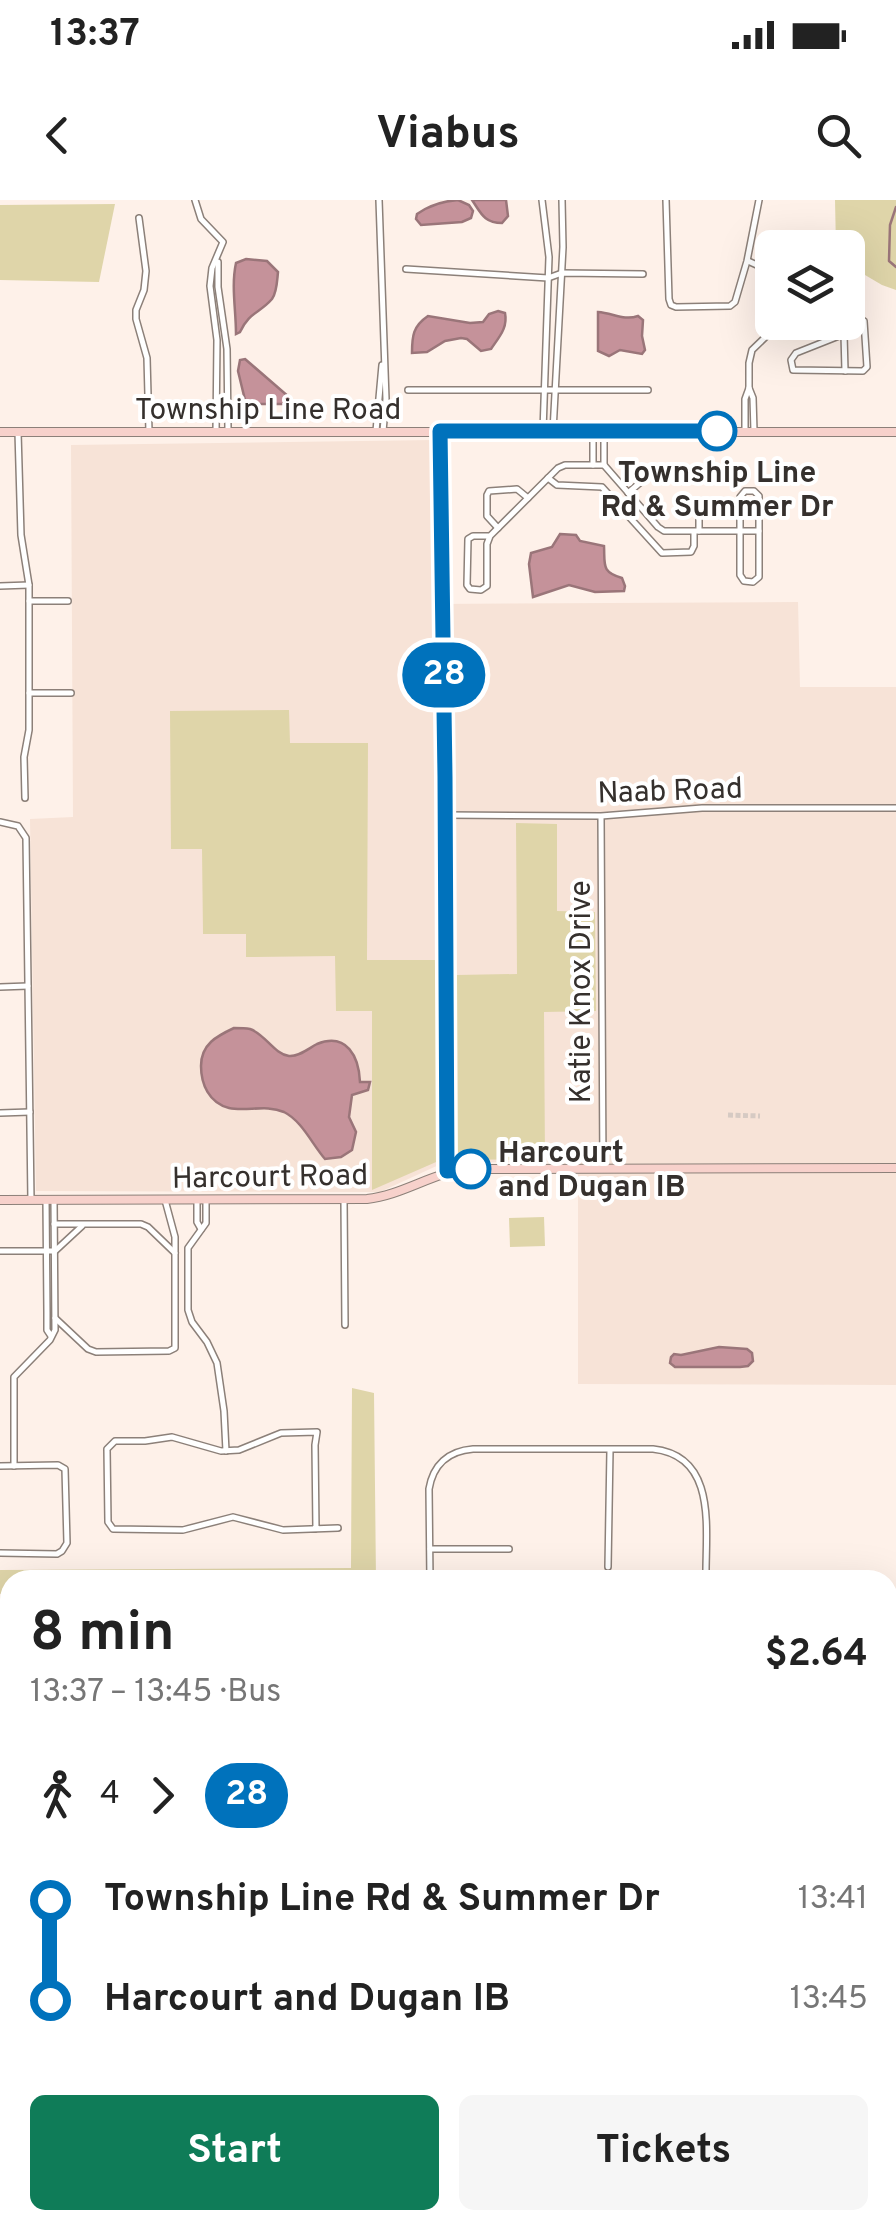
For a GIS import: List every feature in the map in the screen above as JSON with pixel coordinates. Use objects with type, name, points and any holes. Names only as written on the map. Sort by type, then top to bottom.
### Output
[{"type":"main road","name":"Township Line Road","points":[[0,432],[896,432]]},
{"type":"main road","name":"Harcourt Road","points":[[0,1200],[373,1199],[395,1194],[447,1171],[471,1169],[896,1168]]},
{"type":"street","points":[[195,200],[201,219],[223,242],[212,268],[210,286],[217,340],[216,432]]},
{"type":"street","points":[[379,200],[383,358],[380,432]]},
{"type":"street","points":[[542,200],[549,252],[542,431]]},
{"type":"street","points":[[553,431],[562,200]]},
{"type":"street","points":[[666,200],[671,305],[676,307],[730,306],[734,302],[748,261],[759,200]]},
{"type":"street","points":[[139,218],[146,271],[136,319],[147,358],[149,432]]},
{"type":"street","points":[[217,259],[227,348],[228,432]]},
{"type":"street","points":[[748,261],[755,264]]},
{"type":"street","points":[[406,269],[548,278],[562,273],[643,274]]},
{"type":"street","points":[[749,432],[744,399],[749,363],[752,350],[762,340]]},
{"type":"street","points":[[829,340],[796,353],[791,360],[793,370],[863,371],[865,340]]},
{"type":"street","points":[[844,340],[845,371]]},
{"type":"street","points":[[408,390],[648,390]]},
{"type":"street","points":[[440,431],[447,1171]]},
{"type":"street","points":[[593,465],[598,431]]},
{"type":"street","points":[[598,431],[604,465],[662,530],[759,532]]},
{"type":"street","points":[[18,432],[21,535],[29,586],[29,730],[24,757],[24,798]]},
{"type":"street","points":[[490,536],[471,536],[468,540],[470,590],[486,586],[490,536],[548,478],[562,466],[604,465]]},
{"type":"street","points":[[628,493],[655,470]]},
{"type":"street","points":[[548,478],[557,485],[602,487],[663,553],[691,552],[699,502]]},
{"type":"street","points":[[498,528],[486,516],[488,492],[517,489],[528,498]]},
{"type":"street","points":[[753,490],[759,496],[759,532],[759,577],[746,582],[740,574],[742,492],[753,490]]},
{"type":"street","points":[[0,586],[29,586]]},
{"type":"street","points":[[29,601],[68,601]]},
{"type":"street","points":[[29,693],[71,692]]},
{"type":"street","name":"Naab Road","points":[[446,816],[602,816],[702,808],[896,808]]},
{"type":"street","name":"Katie Knox Drive","points":[[602,816],[603,1169]]},
{"type":"street","points":[[0,822],[15,824],[26,838],[31,1200]]},
{"type":"street","points":[[0,987],[28,986]]},
{"type":"street","points":[[0,1113],[30,1112]]},
{"type":"street","points":[[14,1466],[14,1377],[55,1330],[54,1224],[50,1200]]},
{"type":"street","points":[[50,1200],[46,1251],[51,1336]]},
{"type":"street","points":[[55,1318],[86,1348],[96,1352],[174,1349],[175,1233],[165,1200]]},
{"type":"street","points":[[201,1200],[206,1222],[188,1248],[188,1310],[217,1362],[226,1451]]},
{"type":"street","points":[[344,1200],[345,1325]]},
{"type":"street","points":[[54,1224],[142,1224],[176,1254]]},
{"type":"street","points":[[0,1251],[55,1250],[84,1224]]},
{"type":"street","points":[[316,1529],[314,1445],[318,1432],[281,1433],[239,1450],[210,1450],[173,1437],[117,1441],[107,1451],[108,1522],[116,1530],[184,1530],[233,1517],[280,1529],[316,1529],[338,1528]]},
{"type":"street","points":[[430,1570],[432,1477],[442,1461],[469,1448],[653,1449],[671,1453],[688,1464],[701,1484],[706,1570]]},
{"type":"street","points":[[608,1567],[610,1449]]},
{"type":"street","points":[[0,1466],[65,1469],[67,1544],[57,1554],[0,1554]]},
{"type":"street","points":[[430,1550],[508,1549]]},
{"type":"shaded area","points":[[458,200],[469,205],[473,211],[471,218],[421,225],[416,219],[417,214],[431,206]]},
{"type":"shaded area","points":[[472,200],[506,200],[508,216],[502,223],[491,221]]},
{"type":"shaded area","points":[[835,200],[896,200],[896,290],[865,275],[865,230],[836,230]]},
{"type":"shaded area","points":[[115,204],[99,282],[0,280],[0,205]]},
{"type":"shaded area","points":[[246,259],[267,261],[278,272],[277,283],[272,299],[236,334],[236,263]]},
{"type":"shaded area","points":[[498,311],[505,313],[505,323],[491,349],[481,351],[461,338],[445,341],[427,352],[412,353],[414,332],[428,316],[470,323],[483,322]]},
{"type":"shaded area","points":[[598,312],[638,316],[643,320],[642,354],[620,350],[609,356],[598,351]]},
{"type":"shaded area","points":[[245,359],[289,397],[288,404],[251,404],[245,400],[238,371],[240,360]]},
{"type":"shaded area","points":[[433,440],[435,604],[798,602],[800,687],[896,687],[896,1385],[578,1384],[578,1161],[443,1163],[380,1192],[36,1191],[30,819],[73,817],[71,445]]},
{"type":"shaded area","points":[[560,534],[576,535],[580,541],[604,546],[606,567],[622,578],[624,591],[595,592],[569,585],[533,597],[531,553],[552,547]]},
{"type":"shaded area","points":[[289,710],[290,743],[368,743],[367,960],[457,960],[457,975],[517,974],[516,823],[557,824],[557,911],[595,912],[596,1011],[544,1012],[545,1160],[443,1159],[372,1190],[372,1011],[336,1011],[335,956],[246,957],[246,934],[203,934],[202,849],[171,849],[170,711]]},
{"type":"shaded area","points":[[234,1028],[255,1032],[289,1056],[327,1041],[336,1041],[349,1049],[360,1082],[370,1082],[368,1090],[352,1095],[349,1117],[356,1132],[352,1150],[341,1157],[325,1159],[284,1112],[229,1108],[211,1097],[201,1073],[204,1052],[216,1038]]},
{"type":"shaded area","points":[[544,1217],[545,1246],[510,1247],[509,1218]]},
{"type":"shaded area","points":[[719,1347],[747,1349],[753,1361],[740,1367],[675,1367],[670,1363],[674,1354]]},
{"type":"shaded area","points":[[352,1388],[374,1393],[376,1570],[0,1570],[351,1568]]},
{"type":"waterway","points":[[896,207],[890,225],[889,261],[896,267]]},
{"type":"tunnel","points":[[728,1115],[760,1116]]},
{"type":"bus line","name":"28","points":[[471,1169],[447,1171],[440,431],[717,431]]},
{"type":"place","name":"Township Line Rd & Summer Dr","points":[[717,431]]},
{"type":"place","name":"Harcourt and Dugan IB","points":[[471,1169]]}]
